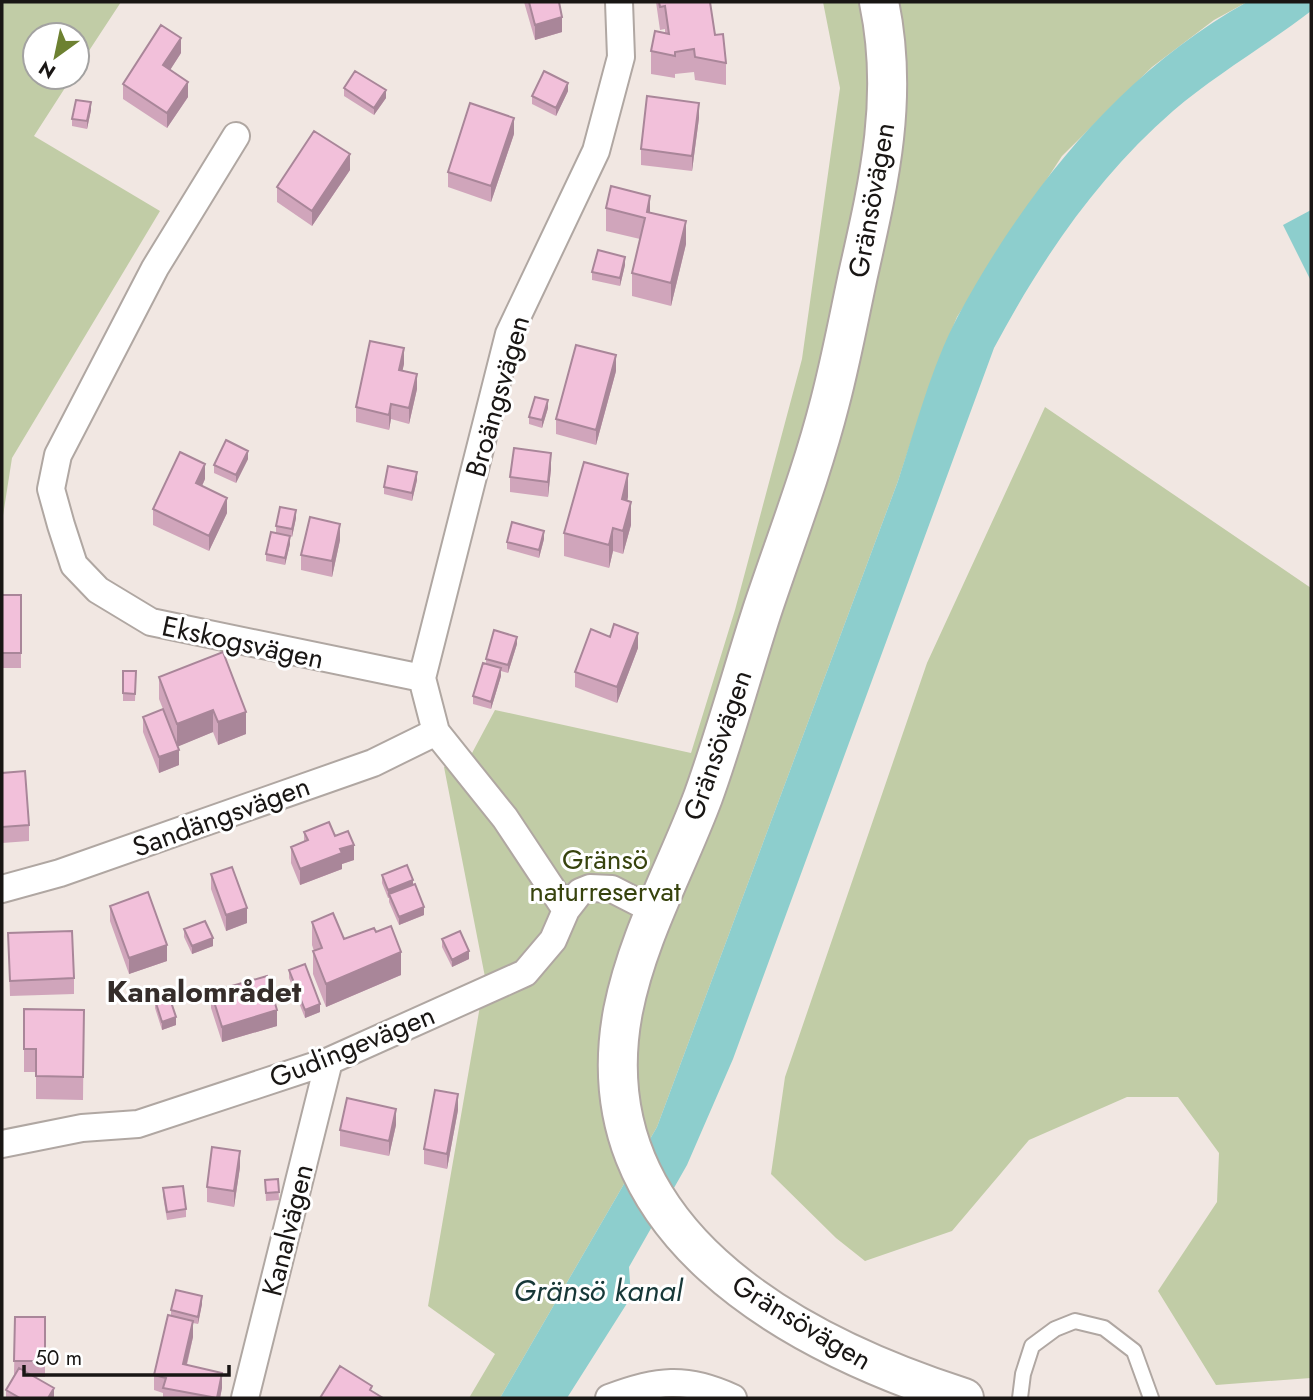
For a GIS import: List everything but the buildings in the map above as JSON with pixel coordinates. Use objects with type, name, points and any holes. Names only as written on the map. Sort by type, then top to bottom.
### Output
[{"type":"street","name":"Broängsvägen","points":[[422,678],[509,334],[596,151],[621,57],[619,2]]},
{"type":"street","name":"Gränsövägen","points":[[879,2],[890,83],[881,174],[830,405],[702,798],[653,910],[624,1010],[620,1044],[622,1095],[636,1158],[657,1201],[686,1242],[736,1287],[827,1343],[897,1377],[964,1398]]},
{"type":"street","name":"Ekskogsvägen","points":[[236,136],[155,268],[58,455],[51,489],[74,565],[98,590],[151,622],[422,678]]},
{"type":"street","points":[[422,678],[436,732],[505,818],[566,910]]},
{"type":"street","name":"Sandängsvägen","points":[[2,889],[60,873],[373,763],[436,732]]},
{"type":"street","name":"Gudingevägen","points":[[2,1144],[82,1128],[138,1124],[329,1061],[525,973],[553,940],[566,910],[580,892],[590,888],[612,889],[653,910]]},
{"type":"street","name":"Kanalvägen","points":[[246,1398],[329,1061]]},
{"type":"street","points":[[609,1398],[667,1381],[700,1384],[733,1398]]},
{"type":"lane","points":[[1020,1398],[1023,1374],[1032,1346],[1055,1329],[1075,1321],[1104,1328],[1134,1351],[1151,1398]]},
{"type":"green space","points":[[2,2],[121,2],[91,48],[91,21],[21,21],[21,91],[63,91],[34,136],[160,211],[12,458],[2,522]]},
{"type":"green space","name":"Gränsö naturreservat","points":[[823,2],[1247,2],[1214,20],[1152,67],[1062,156],[957,317],[932,378],[898,481],[657,1127],[500,1398],[469,1398],[495,1354],[428,1306],[485,977],[444,767],[471,755],[495,710],[691,753],[735,610],[802,359],[840,88]]},
{"type":"green space","points":[[1045,407],[1311,588],[1311,1378],[1216,1385],[1158,1291],[1217,1202],[1219,1153],[1178,1097],[1127,1097],[1029,1140],[952,1231],[865,1261],[836,1238],[771,1174],[785,1077],[927,663]]},
{"type":"water","name":"Gränsö kanal","points":[[1247,2],[1311,2],[1311,11],[1189,97],[1145,137],[1095,192],[1073,221],[1031,283],[994,348],[733,1059],[687,1165],[629,1267],[631,1297],[567,1398],[500,1398],[657,1127],[898,481],[932,376],[958,316],[1014,224],[1081,138],[1118,99],[1158,63],[1201,30]]},
{"type":"water","points":[[1311,210],[1311,281],[1283,225]]},
{"type":"district","name":"Kanalområdet","points":[[204,992]]}]
